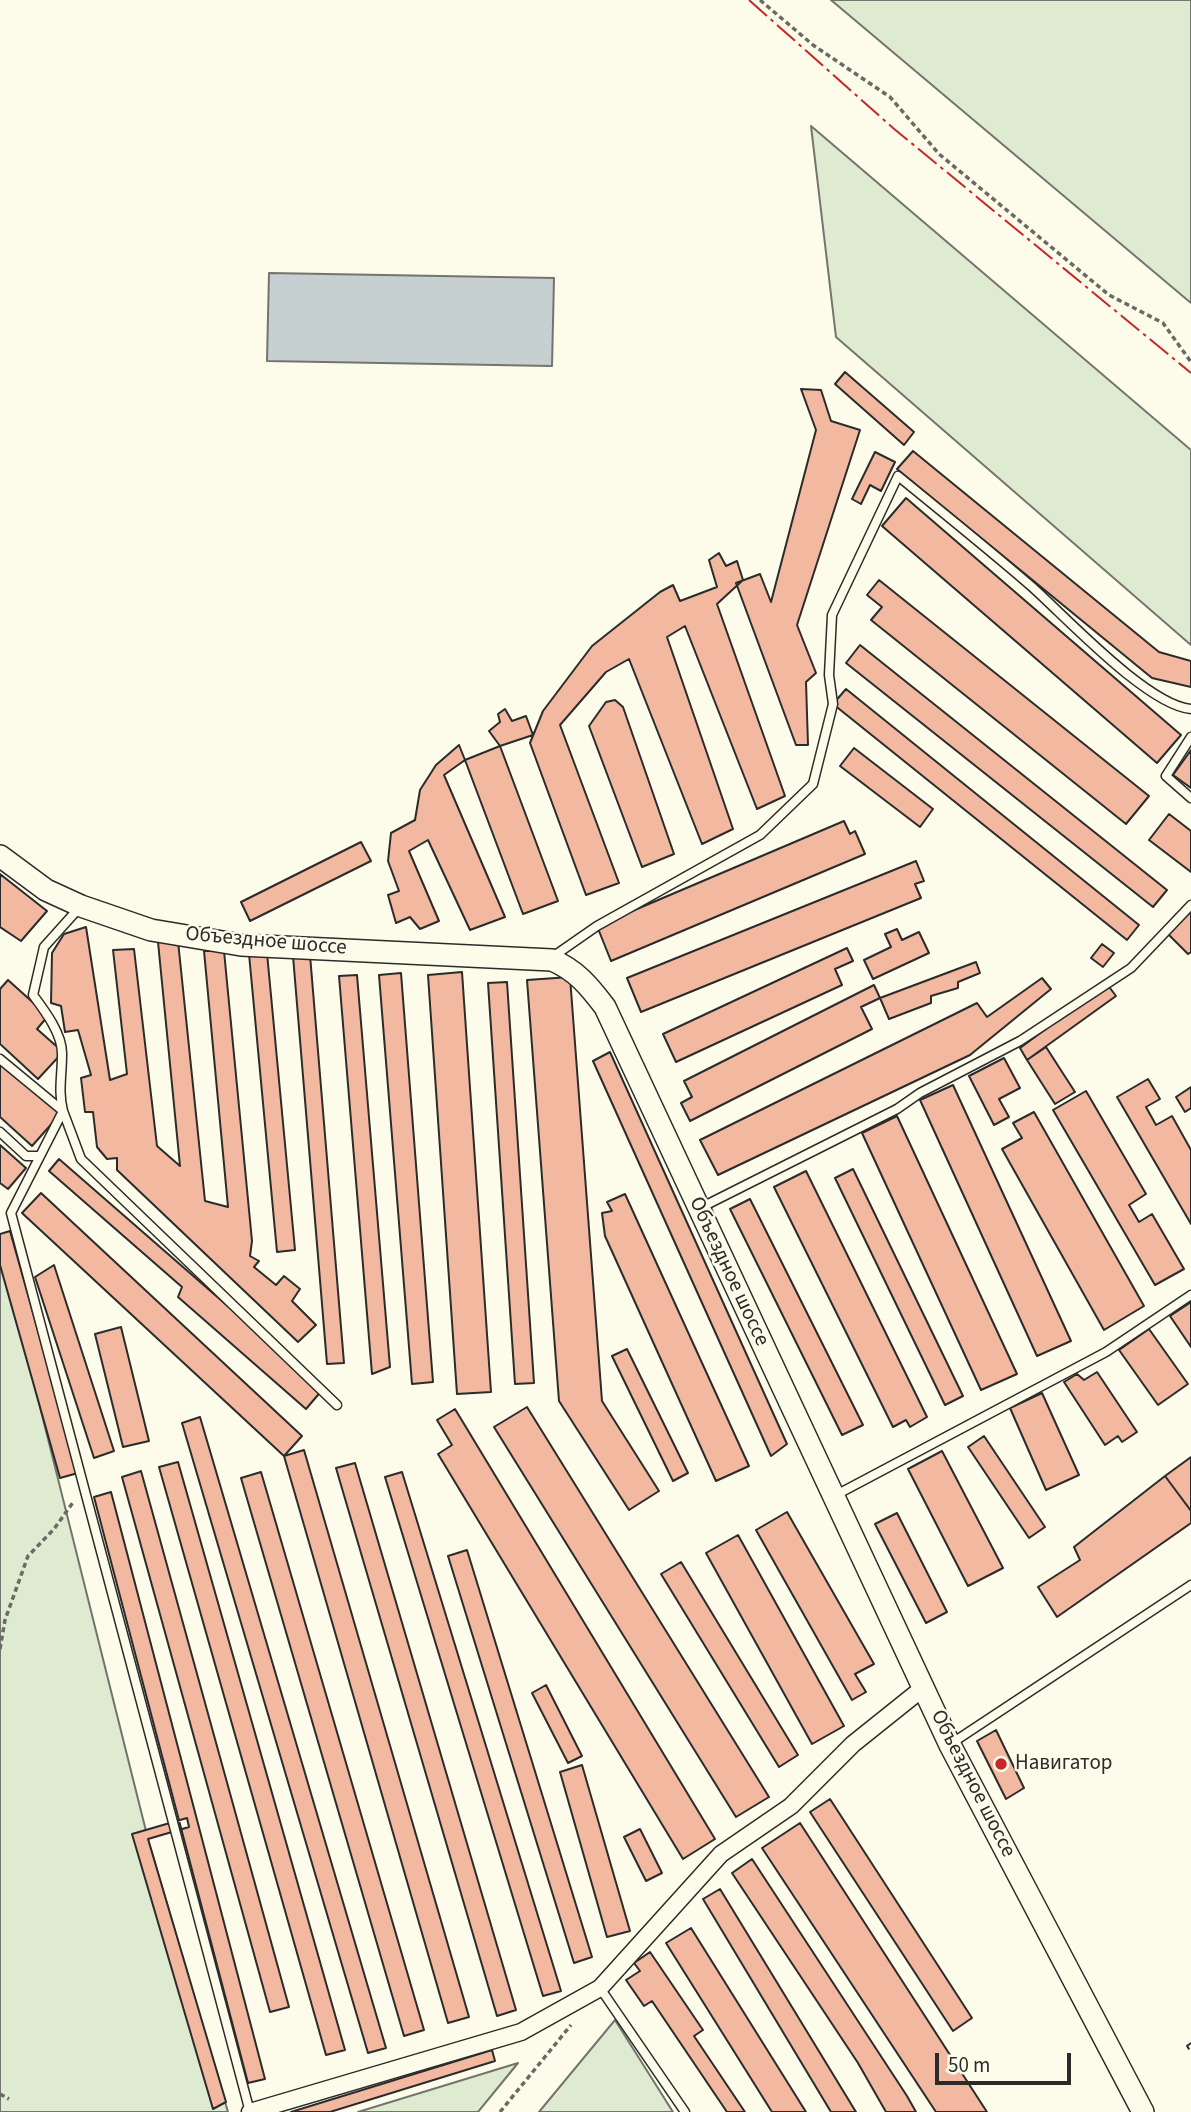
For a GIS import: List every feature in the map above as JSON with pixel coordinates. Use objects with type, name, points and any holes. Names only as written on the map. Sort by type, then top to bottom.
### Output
[{"type":"street","name":"Объездное шоссе","points":[[0,856],[46,890],[81,906],[150,930],[241,945],[548,960],[570,968],[604,1007],[950,1745],[1143,2112]]},
{"type":"street","points":[[250,2112],[521,2032],[600,1988],[720,1854],[791,1806],[853,1744],[923,1688]]},
{"type":"lane","points":[[548,960],[597,926],[760,835],[813,784],[834,704],[829,675],[832,615],[898,476],[1030,585],[1136,680],[1178,708],[1191,709]]},
{"type":"lane","points":[[1191,737],[1166,776],[1191,798]]},
{"type":"lane","points":[[699,1209],[898,1109],[920,1093],[1020,1041],[1113,976],[1131,968],[1191,905]]},
{"type":"lane","points":[[81,906],[44,947],[33,995],[48,1016],[63,1052],[59,1099],[81,1158],[337,1405]]},
{"type":"lane","points":[[0,1059],[62,1111]]},
{"type":"lane","points":[[62,1111],[11,1213],[250,2112]]},
{"type":"lane","points":[[0,1132],[26,1156],[40,1156]]},
{"type":"lane","points":[[834,1496],[1106,1352],[1191,1295]]},
{"type":"lane","points":[[950,1745],[1191,1585]]},
{"type":"lane","points":[[600,1988],[685,2112]]},
{"type":"path","points":[[760,0],[813,45],[890,97],[939,154],[1108,295],[1163,323],[1191,362]]},
{"type":"path","points":[[0,1649],[5,1620],[28,1556],[54,1529],[85,1485]]},
{"type":"path","points":[[500,2112],[575,2019]]},
{"type":"path","points":[[0,2094],[9,2099]]},
{"type":"green space","points":[[831,0],[1191,0],[1191,303]]},
{"type":"green space","points":[[811,126],[1191,450],[1191,645],[836,337]]},
{"type":"green space","points":[[0,1247],[148,1839],[228,2112],[0,2112]]},
{"type":"green space","points":[[615,2020],[673,2112],[539,2112]]},
{"type":"green space","points":[[518,2063],[478,2112],[358,2112]]},
{"type":"shaded area","points":[[269,273],[554,278],[552,366],[267,361]]},
{"type":"building","points":[[845,372],[914,432],[904,445],[835,384]]},
{"type":"building","points":[[801,389],[821,390],[831,421],[860,430],[797,625],[816,673],[806,682],[808,745],[796,745],[736,583],[760,574],[771,602],[816,430]]},
{"type":"building","points":[[913,451],[1159,652],[1191,661],[1191,687],[1152,678],[897,469]]},
{"type":"building","points":[[875,452],[895,462],[881,491],[870,485],[861,504],[852,499]]},
{"type":"building","points":[[906,498],[1181,735],[1157,763],[882,526]]},
{"type":"building","points":[[719,553],[726,566],[737,561],[743,580],[717,604],[785,796],[757,809],[685,626],[667,637],[733,829],[702,844],[629,659],[606,672],[560,725],[619,883],[586,895],[530,743],[543,711],[592,646],[660,592],[673,585],[680,601],[717,587],[709,560]]},
{"type":"building","points":[[879,580],[1149,796],[1126,824],[871,620],[882,607],[867,595]]},
{"type":"building","points":[[860,645],[1167,890],[1153,907],[846,663]]},
{"type":"building","points":[[846,689],[1139,925],[1127,940],[833,704]]},
{"type":"building","points":[[615,700],[623,707],[674,854],[642,867],[589,726],[606,702]]},
{"type":"building","points":[[505,709],[512,721],[526,716],[533,735],[500,746],[489,731],[500,722],[498,714]]},
{"type":"building","points":[[459,745],[465,760],[444,775],[505,917],[470,930],[428,840],[409,851],[439,921],[420,929],[410,917],[396,923],[388,895],[399,891],[388,861],[391,833],[415,820],[420,790],[436,765]]},
{"type":"building","points":[[500,746],[558,901],[523,914],[465,760]]},
{"type":"building","points":[[854,748],[933,809],[920,827],[840,766]]},
{"type":"building","points":[[1191,750],[1191,788],[1173,775]]},
{"type":"building","points":[[1169,814],[1191,831],[1191,872],[1149,840]]},
{"type":"building","points":[[844,821],[850,834],[855,831],[865,854],[611,961],[597,926]]},
{"type":"building","points":[[361,842],[371,861],[250,921],[241,902]]},
{"type":"building","points":[[916,861],[924,881],[915,884],[921,898],[641,1012],[627,978]]},
{"type":"building","points":[[0,874],[47,911],[21,941],[0,927]]},
{"type":"building","points":[[1191,910],[1191,952],[1188,954],[1167,933]]},
{"type":"building","points":[[86,927],[110,1080],[127,1074],[113,950],[134,949],[157,1146],[180,1166],[158,942],[178,941],[205,1201],[228,1207],[204,951],[224,951],[252,1241],[250,1256],[259,1261],[254,1267],[276,1285],[284,1276],[300,1289],[292,1301],[316,1325],[298,1342],[117,1170],[117,1158],[107,1159],[97,1147],[93,1112],[85,1112],[81,1078],[91,1075],[78,1030],[65,1032],[61,1006],[51,1003],[52,953],[64,934]]},
{"type":"building","points":[[897,929],[902,940],[919,932],[929,953],[873,979],[864,960],[891,947],[885,934]]},
{"type":"building","points":[[1102,944],[1114,953],[1103,967],[1091,958]]},
{"type":"building","points":[[847,948],[853,961],[835,969],[842,985],[676,1062],[663,1034]]},
{"type":"building","points":[[267,953],[295,1250],[277,1252],[249,954]]},
{"type":"building","points":[[310,955],[344,1363],[327,1364],[293,956]]},
{"type":"building","points":[[976,962],[980,973],[958,982],[958,988],[931,996],[931,1003],[889,1019],[880,998]]},
{"type":"building","points":[[462,972],[491,1392],[457,1394],[428,975]]},
{"type":"building","points":[[401,973],[433,1382],[412,1384],[379,975]]},
{"type":"building","points":[[357,975],[390,1367],[372,1374],[339,976]]},
{"type":"building","points":[[570,977],[602,1401],[659,1491],[629,1510],[559,1401],[527,980]]},
{"type":"building","points":[[1042,978],[1051,989],[970,1055],[718,1175],[700,1140],[977,1003],[987,1017]]},
{"type":"building","points":[[8,980],[48,1016],[37,1029],[63,1052],[38,1079],[0,1044],[0,989]]},
{"type":"building","points":[[507,982],[534,1383],[515,1384],[488,983]]},
{"type":"building","points":[[1107,984],[1116,996],[1027,1060],[1020,1048]]},
{"type":"building","points":[[874,985],[880,998],[861,1007],[872,1029],[690,1121],[681,1103],[692,1097],[684,1081]]},
{"type":"building","points":[[1046,1047],[1075,1092],[1055,1104],[1027,1060]]},
{"type":"building","points":[[610,1052],[787,1444],[771,1456],[593,1061]]},
{"type":"building","points":[[0,1055],[63,1111],[32,1146],[0,1117]]},
{"type":"building","points":[[1004,1058],[1020,1088],[999,1099],[1009,1117],[994,1125],[969,1076]]},
{"type":"building","points":[[1148,1079],[1160,1099],[1146,1107],[1156,1125],[1172,1116],[1191,1150],[1191,1224],[1117,1097]]},
{"type":"building","points":[[953,1085],[1071,1341],[1037,1356],[920,1100]]},
{"type":"building","points":[[1191,1087],[1191,1108],[1185,1112],[1176,1097]]},
{"type":"building","points":[[1086,1091],[1146,1194],[1129,1205],[1139,1222],[1152,1214],[1184,1269],[1155,1285],[1053,1110]]},
{"type":"building","points":[[1034,1112],[1144,1306],[1104,1330],[1002,1149],[1022,1138],[1013,1123]]},
{"type":"building","points":[[897,1116],[1017,1374],[981,1390],[862,1133]]},
{"type":"building","points":[[0,1145],[26,1168],[8,1189],[0,1183]]},
{"type":"building","points":[[59,1159],[323,1389],[306,1409],[178,1297],[182,1287],[49,1171]]},
{"type":"building","points":[[853,1169],[963,1396],[945,1405],[835,1178]]},
{"type":"building","points":[[806,1171],[927,1417],[910,1427],[906,1420],[893,1427],[774,1187]]},
{"type":"building","points":[[41,1193],[302,1436],[284,1456],[22,1213]]},
{"type":"building","points":[[625,1194],[749,1466],[716,1481],[605,1236],[602,1213],[612,1211],[607,1202]]},
{"type":"building","points":[[750,1199],[863,1425],[842,1435],[730,1209]]},
{"type":"building","points":[[10,1231],[78,1473],[60,1478],[0,1265],[0,1234]]},
{"type":"building","points":[[54,1265],[114,1451],[94,1458],[35,1277]]},
{"type":"building","points":[[1191,1302],[1191,1347],[1170,1316]]},
{"type":"building","points":[[121,1327],[149,1441],[123,1447],[95,1334]]},
{"type":"building","points":[[1149,1329],[1188,1384],[1158,1405],[1119,1350]]},
{"type":"building","points":[[627,1349],[688,1473],[673,1481],[612,1356]]},
{"type":"building","points":[[1097,1372],[1137,1432],[1122,1442],[1118,1436],[1105,1445],[1064,1382],[1077,1374],[1084,1380]]},
{"type":"building","points":[[1042,1393],[1079,1475],[1046,1490],[1010,1408]]},
{"type":"building","points":[[527,1407],[769,1797],[736,1817],[494,1427]]},
{"type":"building","points":[[455,1409],[715,1839],[683,1859],[438,1454],[452,1445],[437,1420]]},
{"type":"building","points":[[200,1417],[386,2048],[368,2053],[182,1423]]},
{"type":"building","points":[[984,1436],[1045,1527],[1029,1538],[968,1447]]},
{"type":"building","points":[[304,1450],[469,2017],[448,2023],[284,1456]]},
{"type":"building","points":[[942,1451],[1003,1568],[968,1586],[908,1469]]},
{"type":"building","points":[[1191,1457],[1191,1511],[1165,1476]]},
{"type":"building","points":[[178,1462],[345,2050],[326,2055],[159,1467]]},
{"type":"building","points":[[355,1463],[516,2010],[497,2016],[336,1468]]},
{"type":"building","points":[[141,1471],[289,2007],[270,2012],[122,1477]]},
{"type":"building","points":[[261,1472],[424,2030],[404,2036],[241,1478]]},
{"type":"building","points":[[402,1472],[561,1991],[543,1996],[385,1477]]},
{"type":"building","points":[[1165,1476],[1191,1511],[1191,1523],[1057,1617],[1038,1587],[1080,1560],[1074,1547]]},
{"type":"building","points":[[111,1492],[265,2079],[248,2083],[94,1497]]},
{"type":"building","points":[[787,1512],[874,1664],[855,1674],[866,1692],[852,1700],[756,1530]]},
{"type":"building","points":[[897,1513],[947,1612],[926,1623],[875,1524]]},
{"type":"building","points":[[738,1535],[844,1726],[812,1744],[706,1553]]},
{"type":"building","points":[[467,1550],[592,1957],[574,1963],[448,1556]]},
{"type":"building","points":[[681,1562],[798,1755],[779,1767],[661,1574]]},
{"type":"building","points":[[546,1685],[582,1756],[568,1763],[532,1693]]},
{"type":"building","name":"Навигатор","points":[[996,1730],[1024,1788],[1006,1799],[977,1741]]},
{"type":"building","points":[[582,1765],[630,1931],[607,1937],[560,1772]]},
{"type":"building","points":[[830,1799],[972,2018],[953,2031],[810,1812]]},
{"type":"building","points":[[187,1818],[189,1827],[148,1839],[226,2102],[213,2109],[132,1834]]},
{"type":"building","points":[[800,1823],[987,2112],[936,2112],[762,1848]]},
{"type":"building","points":[[640,1829],[662,1873],[646,1881],[624,1837]]},
{"type":"building","points":[[752,1859],[916,2112],[886,2112],[858,2063],[732,1873]]},
{"type":"building","points":[[720,1889],[856,2112],[831,2112],[703,1899]]},
{"type":"building","points":[[691,1928],[806,2112],[772,2112],[666,1943]]},
{"type":"building","points":[[650,1952],[703,2030],[694,2036],[745,2112],[727,2112],[652,2001],[644,2006],[626,1980],[640,1971],[634,1963]]},
{"type":"building","points":[[492,2050],[495,2061],[330,2112],[291,2112]]},
{"type":"fence","points":[[1191,2043],[1187,2046],[1191,2052]]},
{"type":"power","points":[[749,0],[893,128],[1191,373]]},
{"type":"place","name":"Навигатор","points":[[1001,1764]]}]
